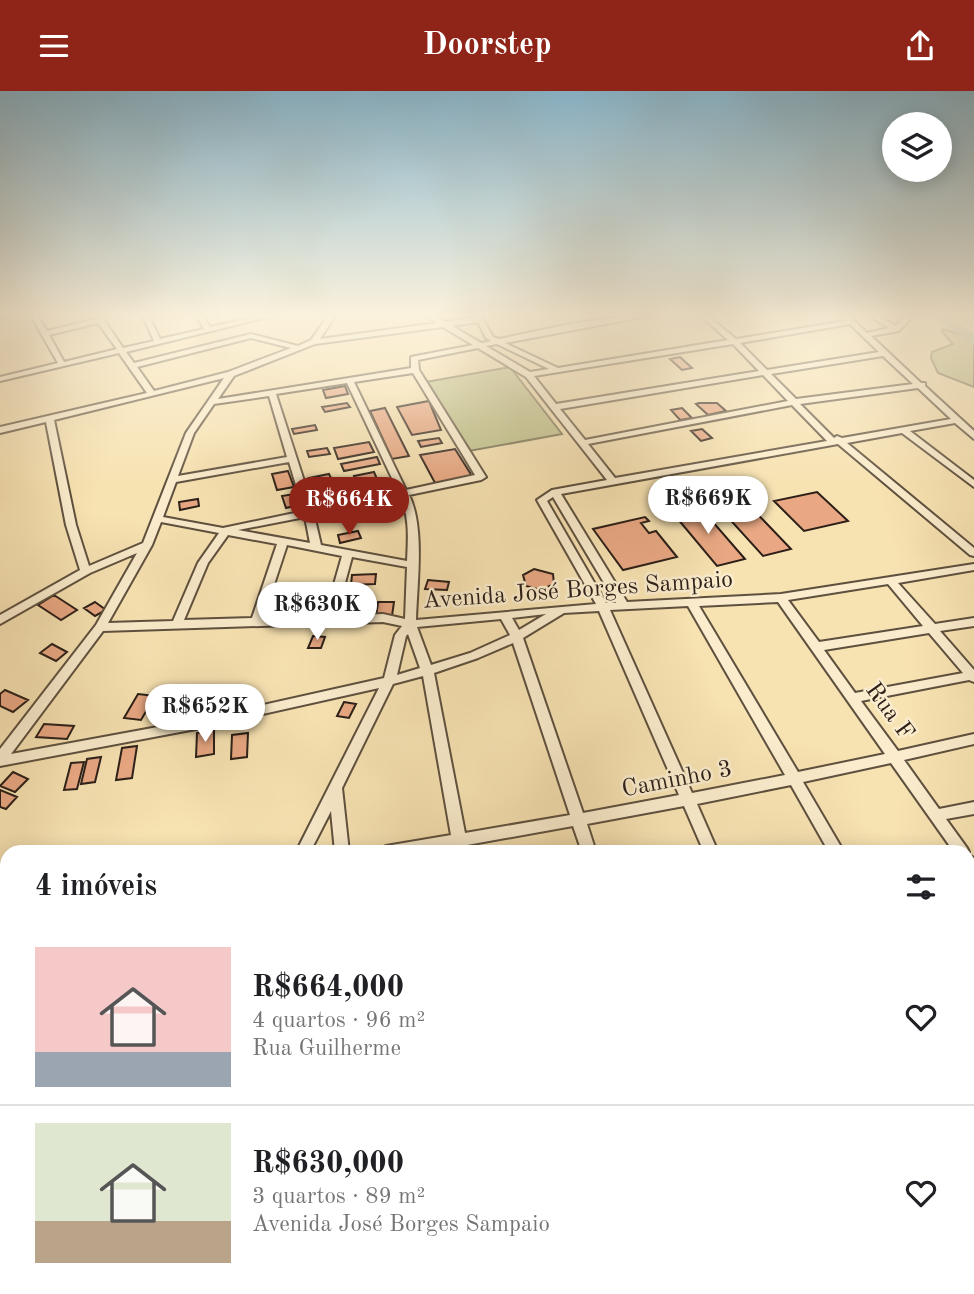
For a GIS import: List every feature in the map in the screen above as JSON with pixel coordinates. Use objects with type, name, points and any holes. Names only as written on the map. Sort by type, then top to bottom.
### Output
[{"type":"street","points":[[0,379],[28,372]]},
{"type":"street","points":[[138,372],[152,394]]},
{"type":"street","points":[[213,402],[402,372]]},
{"type":"street","points":[[177,624],[203,563],[226,530],[481,477],[416,372]]},
{"type":"street","points":[[524,372],[556,407],[613,482]]},
{"type":"street","points":[[529,375],[544,372]]},
{"type":"street","points":[[556,407],[770,372]]},
{"type":"street","points":[[908,372],[974,436]]},
{"type":"street","points":[[0,430],[231,373]]},
{"type":"street","points":[[0,760],[100,627],[147,545],[190,433],[231,373]]},
{"type":"street","points":[[765,373],[834,440],[974,553]]},
{"type":"street","points":[[350,381],[410,507],[413,530],[410,624],[428,673],[460,845]]},
{"type":"street","points":[[582,443],[795,403],[922,385]]},
{"type":"street","points":[[272,393],[309,512],[316,547]]},
{"type":"street","points":[[50,419],[71,525],[86,571]]},
{"type":"street","points":[[708,845],[603,607],[542,500],[555,492],[834,440],[959,420]]},
{"type":"street","points":[[902,429],[974,484]]},
{"type":"street","points":[[173,480],[293,459]]},
{"type":"street","points":[[555,492],[624,606]]},
{"type":"street","points":[[158,519],[412,565]]},
{"type":"street","points":[[256,622],[283,541]]},
{"type":"street","points":[[0,620],[86,571],[147,545]]},
{"type":"street","points":[[328,620],[348,553]]},
{"type":"street","name":"Avenida José Borges Sampaio","points":[[100,627],[383,618],[410,624],[562,609],[781,598],[974,567]]},
{"type":"street","points":[[892,582],[973,676]]},
{"type":"street","name":"Rua F","points":[[781,598],[957,845]]},
{"type":"street","points":[[692,603],[833,845]]},
{"type":"street","points":[[0,760],[176,731],[428,673],[517,637],[562,609]]},
{"type":"street","points":[[505,615],[517,637],[587,845]]},
{"type":"street","points":[[815,647],[974,622]]},
{"type":"street","points":[[306,845],[389,681],[397,645],[410,624]]},
{"type":"street","points":[[851,698],[973,676]]},
{"type":"street","name":"Caminho 3","points":[[465,845],[793,780],[974,739]]},
{"type":"street","points":[[335,788],[341,845]]},
{"type":"street","points":[[936,815],[974,808]]},
{"type":"green space","points":[[481,372],[514,372],[562,434],[469,451],[426,382]]},
{"type":"green space","points":[[974,372],[974,387],[938,373]]},
{"type":"building","points":[[345,386],[348,394],[326,398],[323,390]]},
{"type":"building","points":[[429,401],[441,430],[412,435],[397,407]]},
{"type":"building","points":[[347,403],[350,407],[325,412],[322,407]]},
{"type":"building","points":[[717,403],[726,411],[708,415],[696,404]]},
{"type":"building","points":[[385,408],[409,456],[392,459],[370,411]]},
{"type":"building","points":[[682,408],[692,418],[680,420],[671,410]]},
{"type":"building","points":[[315,425],[317,430],[294,434],[292,429]]},
{"type":"building","points":[[702,429],[712,438],[701,441],[691,431]]},
{"type":"building","points":[[439,438],[442,443],[421,447],[418,441]]},
{"type":"building","points":[[369,442],[374,452],[338,459],[334,448]]},
{"type":"building","points":[[327,448],[330,454],[309,457],[307,451]]},
{"type":"building","points":[[455,449],[472,476],[435,483],[420,455]]},
{"type":"building","points":[[377,457],[380,464],[344,471],[341,464]]},
{"type":"building","points":[[288,471],[294,487],[277,490],[272,474]]},
{"type":"building","points":[[374,472],[377,479],[357,483],[354,476]]},
{"type":"building","points":[[329,474],[332,480],[311,484],[309,478]]},
{"type":"building","points":[[340,481],[344,488],[321,492],[318,485]]},
{"type":"building","points":[[817,492],[848,521],[804,531],[774,501]]},
{"type":"building","points":[[294,494],[298,505],[286,508],[282,496]]},
{"type":"building","points":[[334,496],[337,502],[316,506],[313,500]]},
{"type":"building","points":[[742,498],[791,549],[763,556],[716,504]]},
{"type":"building","points":[[198,499],[199,506],[180,510],[179,502]]},
{"type":"building","points":[[699,506],[745,559],[717,566],[672,512]]},
{"type":"building","points":[[645,517],[649,521],[641,523],[649,533],[656,531],[677,557],[623,570],[593,529]]},
{"type":"building","points":[[358,531],[361,538],[340,543],[338,535]]},
{"type":"building","points":[[534,569],[553,574],[554,584],[541,590],[526,586],[523,575]]},
{"type":"building","points":[[376,574],[375,584],[351,585],[352,575]]},
{"type":"building","points":[[428,580],[449,582],[447,590],[425,589]]},
{"type":"building","points":[[54,595],[77,610],[61,620],[38,605]]},
{"type":"building","points":[[95,602],[106,610],[95,616],[84,608]]},
{"type":"building","points":[[378,602],[394,602],[392,616],[376,616]]},
{"type":"building","points":[[313,636],[325,637],[321,648],[308,648]]},
{"type":"building","points":[[52,644],[67,652],[56,661],[40,653]]},
{"type":"building","points":[[5,690],[28,700],[13,712],[0,706],[0,694]]},
{"type":"building","points":[[138,694],[155,696],[141,720],[124,718]]},
{"type":"building","points":[[344,702],[356,704],[349,718],[337,716]]},
{"type":"building","points":[[44,724],[74,726],[67,739],[36,737]]},
{"type":"building","points":[[214,730],[214,754],[196,757],[197,733]]},
{"type":"building","points":[[248,733],[247,757],[231,759],[232,735]]},
{"type":"building","points":[[137,746],[132,778],[116,780],[122,748]]},
{"type":"building","points":[[101,757],[95,782],[81,784],[87,759]]},
{"type":"building","points":[[84,762],[77,789],[64,790],[71,763]]},
{"type":"building","points":[[13,772],[28,779],[15,792],[0,786]]},
{"type":"building","points":[[0,790],[17,797],[6,809],[0,807]]}]
